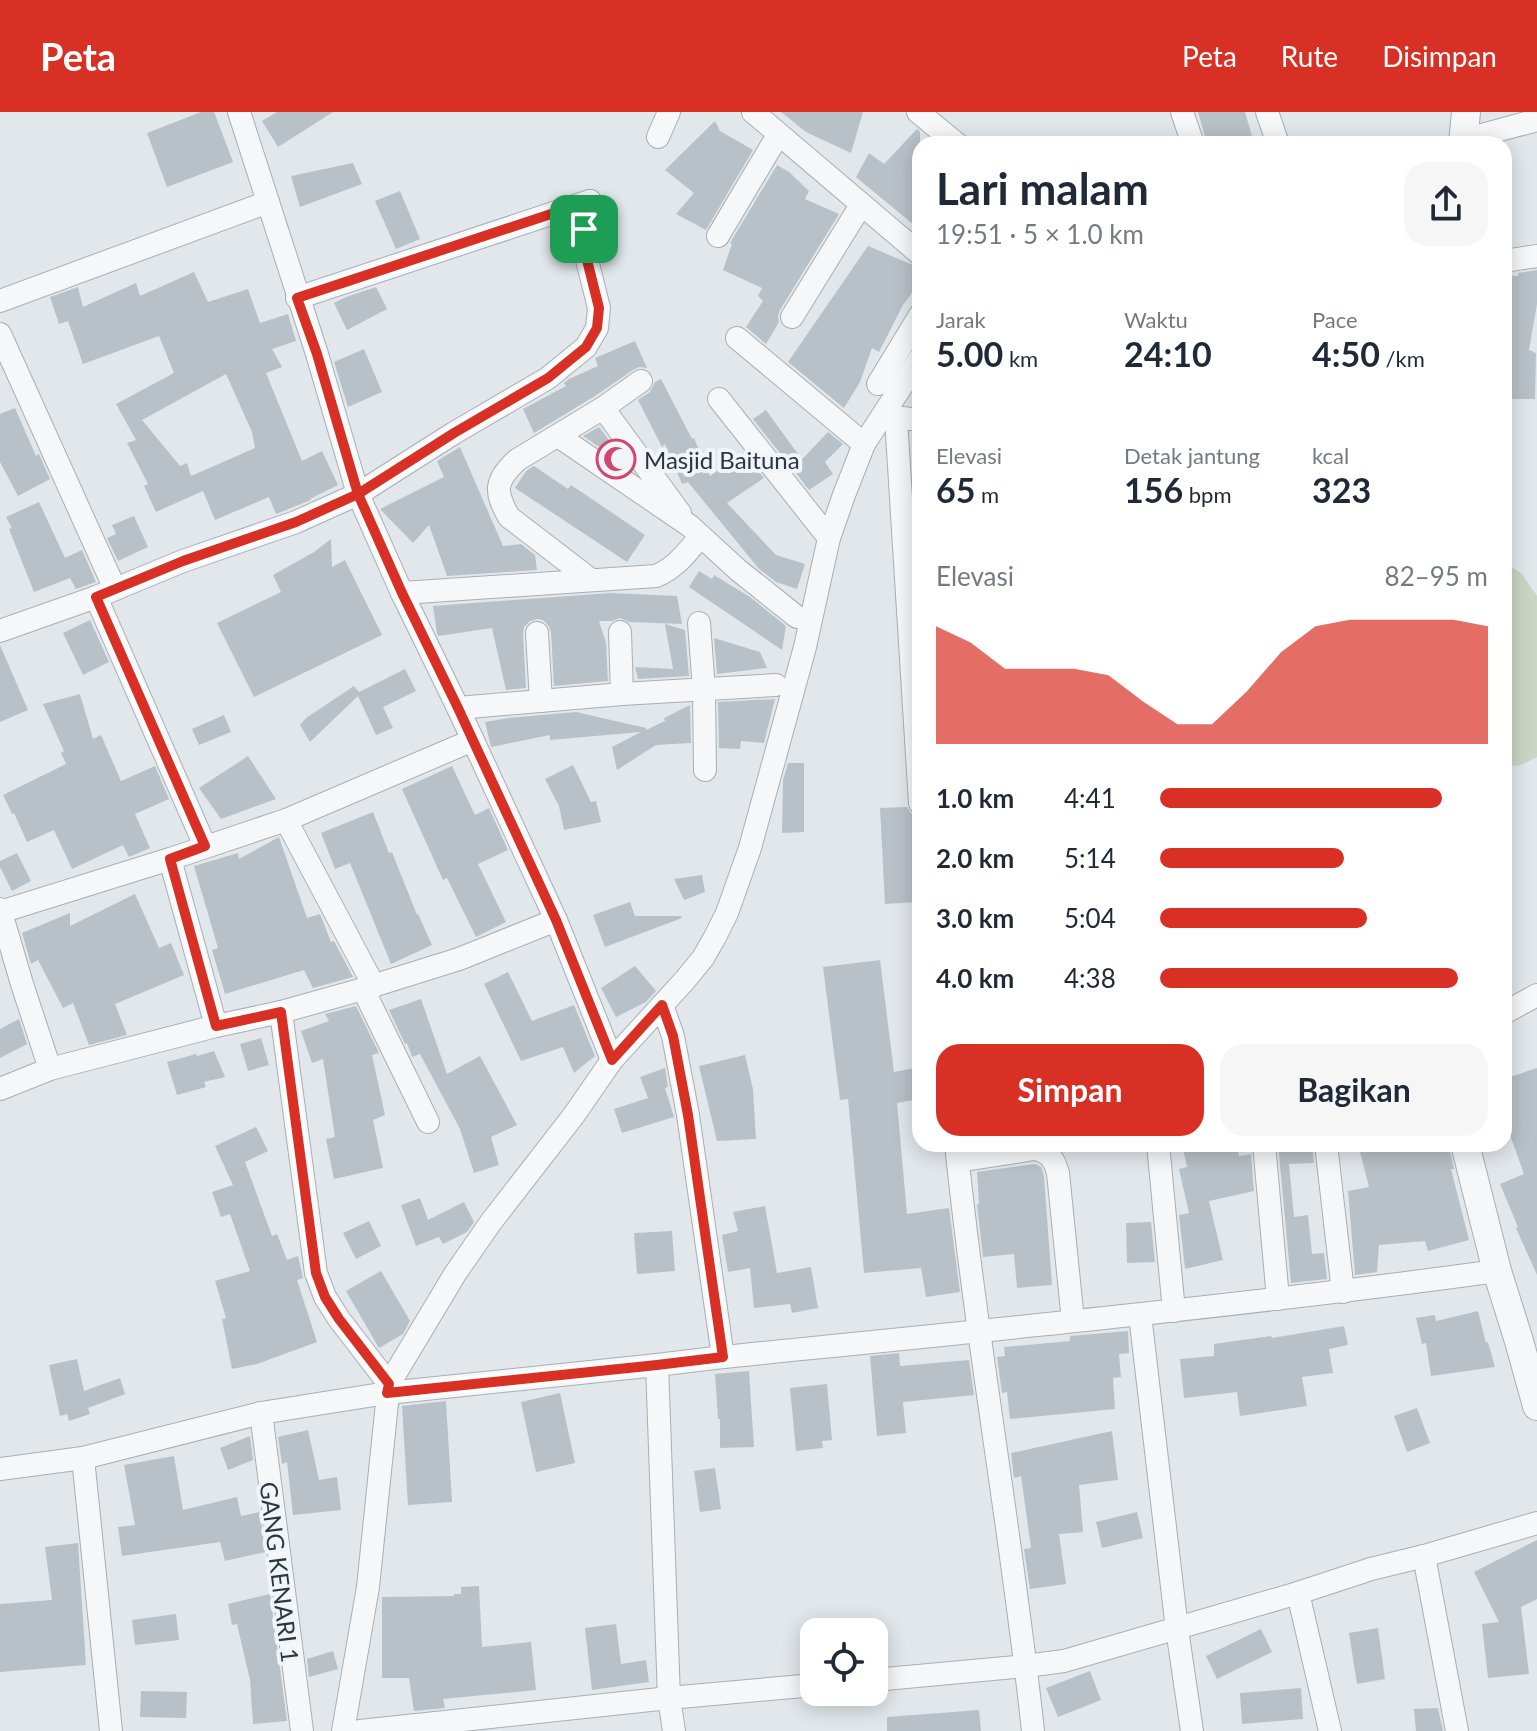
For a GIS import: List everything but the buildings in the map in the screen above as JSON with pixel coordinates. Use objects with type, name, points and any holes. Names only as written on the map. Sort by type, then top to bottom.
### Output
[{"type":"street","points":[[239,112],[317,354],[358,494],[556,920],[612,1060]]},
{"type":"street","points":[[658,137],[669,112]]},
{"type":"street","points":[[753,112],[912,247]]},
{"type":"street","points":[[918,112],[947,136]]},
{"type":"street","points":[[1182,112],[1190,136]]},
{"type":"street","points":[[1267,112],[1275,136]]},
{"type":"street","points":[[1464,136],[1466,112]]},
{"type":"street","points":[[1483,136],[1537,120]]},
{"type":"street","points":[[718,236],[778,135]]},
{"type":"street","points":[[0,631],[183,561],[296,522],[358,494],[548,378],[586,347],[597,328],[599,308],[587,260],[584,229],[590,201],[297,298]]},
{"type":"street","points":[[0,301],[268,202]]},
{"type":"street","points":[[792,317],[861,205]]},
{"type":"street","points":[[1512,260],[1537,256]]},
{"type":"street","points":[[878,384],[912,328]]},
{"type":"street","points":[[0,334],[205,846]]},
{"type":"street","points":[[737,338],[864,444]]},
{"type":"street","points":[[343,1731],[368,1587],[388,1388],[464,1261],[612,1060],[703,958],[727,913],[750,848],[805,647],[829,538],[864,444],[890,417],[912,374]]},
{"type":"street","points":[[591,580],[509,517],[499,494],[499,482],[517,460],[641,381]]},
{"type":"street","points":[[719,399],[829,538]]},
{"type":"street","points":[[603,408],[695,532]]},
{"type":"street","points":[[890,417],[912,419]]},
{"type":"street","points":[[890,417],[912,700]]},
{"type":"street","points":[[558,436],[695,532],[797,617]]},
{"type":"street","points":[[402,593],[656,576],[676,565],[695,532]]},
{"type":"street","points":[[699,623],[705,770]]},
{"type":"street","points":[[620,632],[622,694]]},
{"type":"street","points":[[537,633],[541,701]]},
{"type":"street","points":[[458,708],[776,685]]},
{"type":"street","points":[[50,1069],[0,911],[286,820],[473,740]]},
{"type":"street","points":[[286,820],[369,987],[428,1122]]},
{"type":"street","points":[[170,859],[216,1026]]},
{"type":"street","points":[[0,1089],[50,1069],[369,987],[459,959],[556,920]]},
{"type":"street","points":[[1512,1009],[1537,995]]},
{"type":"street","points":[[662,1005],[673,1036],[688,1115],[723,1357]]},
{"type":"street","points":[[281,1012],[316,1273],[325,1297],[388,1388]]},
{"type":"street","points":[[957,1152],[1033,1731]]},
{"type":"street","points":[[1045,1152],[1055,1162],[1058,1173],[1073,1321]]},
{"type":"street","points":[[1159,1152],[1174,1311]]},
{"type":"street","points":[[1265,1152],[1278,1299]]},
{"type":"street","points":[[1327,1152],[1343,1292]]},
{"type":"street","points":[[1467,1152],[1497,1271],[1528,1337],[1537,1406]]},
{"type":"street","points":[[0,1469],[83,1458],[261,1413],[388,1388],[657,1365],[1140,1315],[1497,1271]]},
{"type":"street","points":[[1140,1315],[1192,1731]]},
{"type":"street","points":[[657,1365],[669,1698],[674,1731]]},
{"type":"street","name":"GANG KENARI 1","points":[[261,1413],[302,1731]]},
{"type":"street","points":[[83,1458],[111,1731]]},
{"type":"street","points":[[888,1679],[1064,1661],[1537,1523]]},
{"type":"street","points":[[1424,1556],[1457,1731]]},
{"type":"street","points":[[1298,1593],[1330,1731]]},
{"type":"street","points":[[360,1731],[800,1686]]},
{"type":"green space","points":[[1512,567],[1521,573],[1537,596],[1537,757],[1512,766]]},
{"type":"place","name":"Masjid Baituna","points":[[616,459]]},
{"type":"route","points":[[584,229],[587,260],[599,308],[597,328],[586,347],[548,378],[358,494],[556,920],[612,1060],[662,1005],[673,1036],[688,1115],[723,1357],[387,1393],[389,1384],[339,1319],[325,1297],[316,1273],[281,1012],[216,1026],[170,859],[205,846],[96,597],[183,561],[296,522],[358,494],[317,354],[297,298],[590,201],[584,229]]}]
